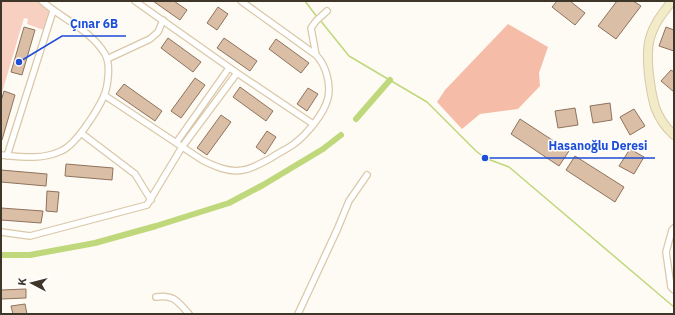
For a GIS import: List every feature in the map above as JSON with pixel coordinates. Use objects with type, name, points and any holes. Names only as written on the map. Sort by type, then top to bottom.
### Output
[{"type":"street","points":[[1,155],[34,158],[54,154],[63,150],[72,144],[81,134],[104,95],[109,70],[107,59],[100,47],[90,37],[53,11],[42,1]]},
{"type":"street","points":[[135,1],[237,73],[313,124]]},
{"type":"street","points":[[241,1],[316,55]]},
{"type":"street","points":[[672,1],[654,25],[649,39],[648,60],[655,108],[661,121],[674,135]]},
{"type":"street","points":[[8,156],[53,11]]},
{"type":"street","points":[[104,95],[202,160],[212,165],[229,170],[243,170],[263,162],[294,144],[307,132],[321,113],[328,97],[328,80],[324,68],[316,55],[311,28],[316,21],[328,11]]},
{"type":"street","points":[[107,59],[150,39],[158,32],[163,20]]},
{"type":"street","points":[[176,143],[230,68]]},
{"type":"street","points":[[1,232],[30,236],[147,205],[182,147],[237,73]]},
{"type":"street","points":[[81,134],[135,174],[151,200]]},
{"type":"street","points":[[298,314],[349,201],[367,175]]},
{"type":"street","points":[[674,228],[672,230],[666,252],[671,287],[674,290]]},
{"type":"street","points":[[156,297],[165,295],[177,301],[189,314]]},
{"type":"shaded area","points":[[1,1],[42,1],[53,11],[46,31],[27,24],[28,19],[24,18],[1,96]]},
{"type":"shaded area","points":[[508,24],[548,47],[539,73],[540,86],[518,109],[480,114],[462,129],[437,102],[445,90]]},
{"type":"building","points":[[153,1],[174,1],[187,10],[180,20]]},
{"type":"building","points":[[557,1],[570,1],[585,13],[575,25],[552,7]]},
{"type":"building","points":[[617,1],[633,1],[641,6],[616,39],[598,26]]},
{"type":"building","points":[[218,7],[228,14],[217,30],[207,23]]},
{"type":"building","points":[[24,27],[35,30],[22,75],[11,72]]},
{"type":"building","points":[[666,27],[674,30],[674,51],[659,46]]},
{"type":"building","points":[[168,38],[201,62],[193,72],[161,48]]},
{"type":"building","points":[[224,38],[257,61],[250,71],[217,48]]},
{"type":"building","points":[[276,39],[309,63],[301,73],[269,49]]},
{"type":"building","points":[[671,70],[674,72],[674,92],[661,81]]},
{"type":"building","points":[[195,78],[205,85],[181,118],[171,111]]},
{"type":"building","points":[[124,84],[162,111],[155,121],[116,94]]},
{"type":"building","points":[[240,87],[273,111],[266,121],[233,97]]},
{"type":"building","points":[[308,88],[318,94],[307,111],[297,104]]},
{"type":"building","points":[[4,91],[15,95],[1,140],[1,101]]},
{"type":"building","points":[[610,103],[612,120],[593,123],[590,106]]},
{"type":"building","points":[[575,108],[578,125],[558,128],[555,111]]},
{"type":"building","points":[[634,109],[645,126],[630,135],[620,117]]},
{"type":"building","points":[[221,115],[231,122],[207,155],[197,148]]},
{"type":"building","points":[[520,119],[569,151],[559,166],[511,134]]},
{"type":"building","points":[[267,131],[276,137],[265,154],[256,147]]},
{"type":"building","points":[[630,149],[644,157],[634,174],[619,166]]},
{"type":"building","points":[[575,156],[624,187],[615,202],[566,170]]},
{"type":"building","points":[[66,164],[113,168],[112,180],[65,176]]},
{"type":"building","points":[[1,170],[47,174],[46,186],[1,182]]},
{"type":"building","points":[[47,191],[59,192],[57,212],[46,211]]},
{"type":"building","points":[[1,208],[43,211],[41,223],[1,220]]},
{"type":"building","points":[[26,289],[26,298],[1,299],[1,290]]},
{"type":"building","points":[[25,304],[27,314],[13,314],[11,306]]},
{"type":"waterway","points":[[305,1],[317,17]]},
{"type":"waterway","points":[[320,20],[349,56],[427,102],[476,151],[485,158],[509,167],[674,307]]},
{"type":"waterway","points":[[356,119],[390,80]]},
{"type":"waterway","points":[[1,255],[30,255],[95,243],[229,203],[263,185],[323,149],[341,135]]},
{"type":"place","name":"Çınar 6B","points":[[19,62]]},
{"type":"place","name":"Hasanoğlu Deresi","points":[[485,158]]}]
